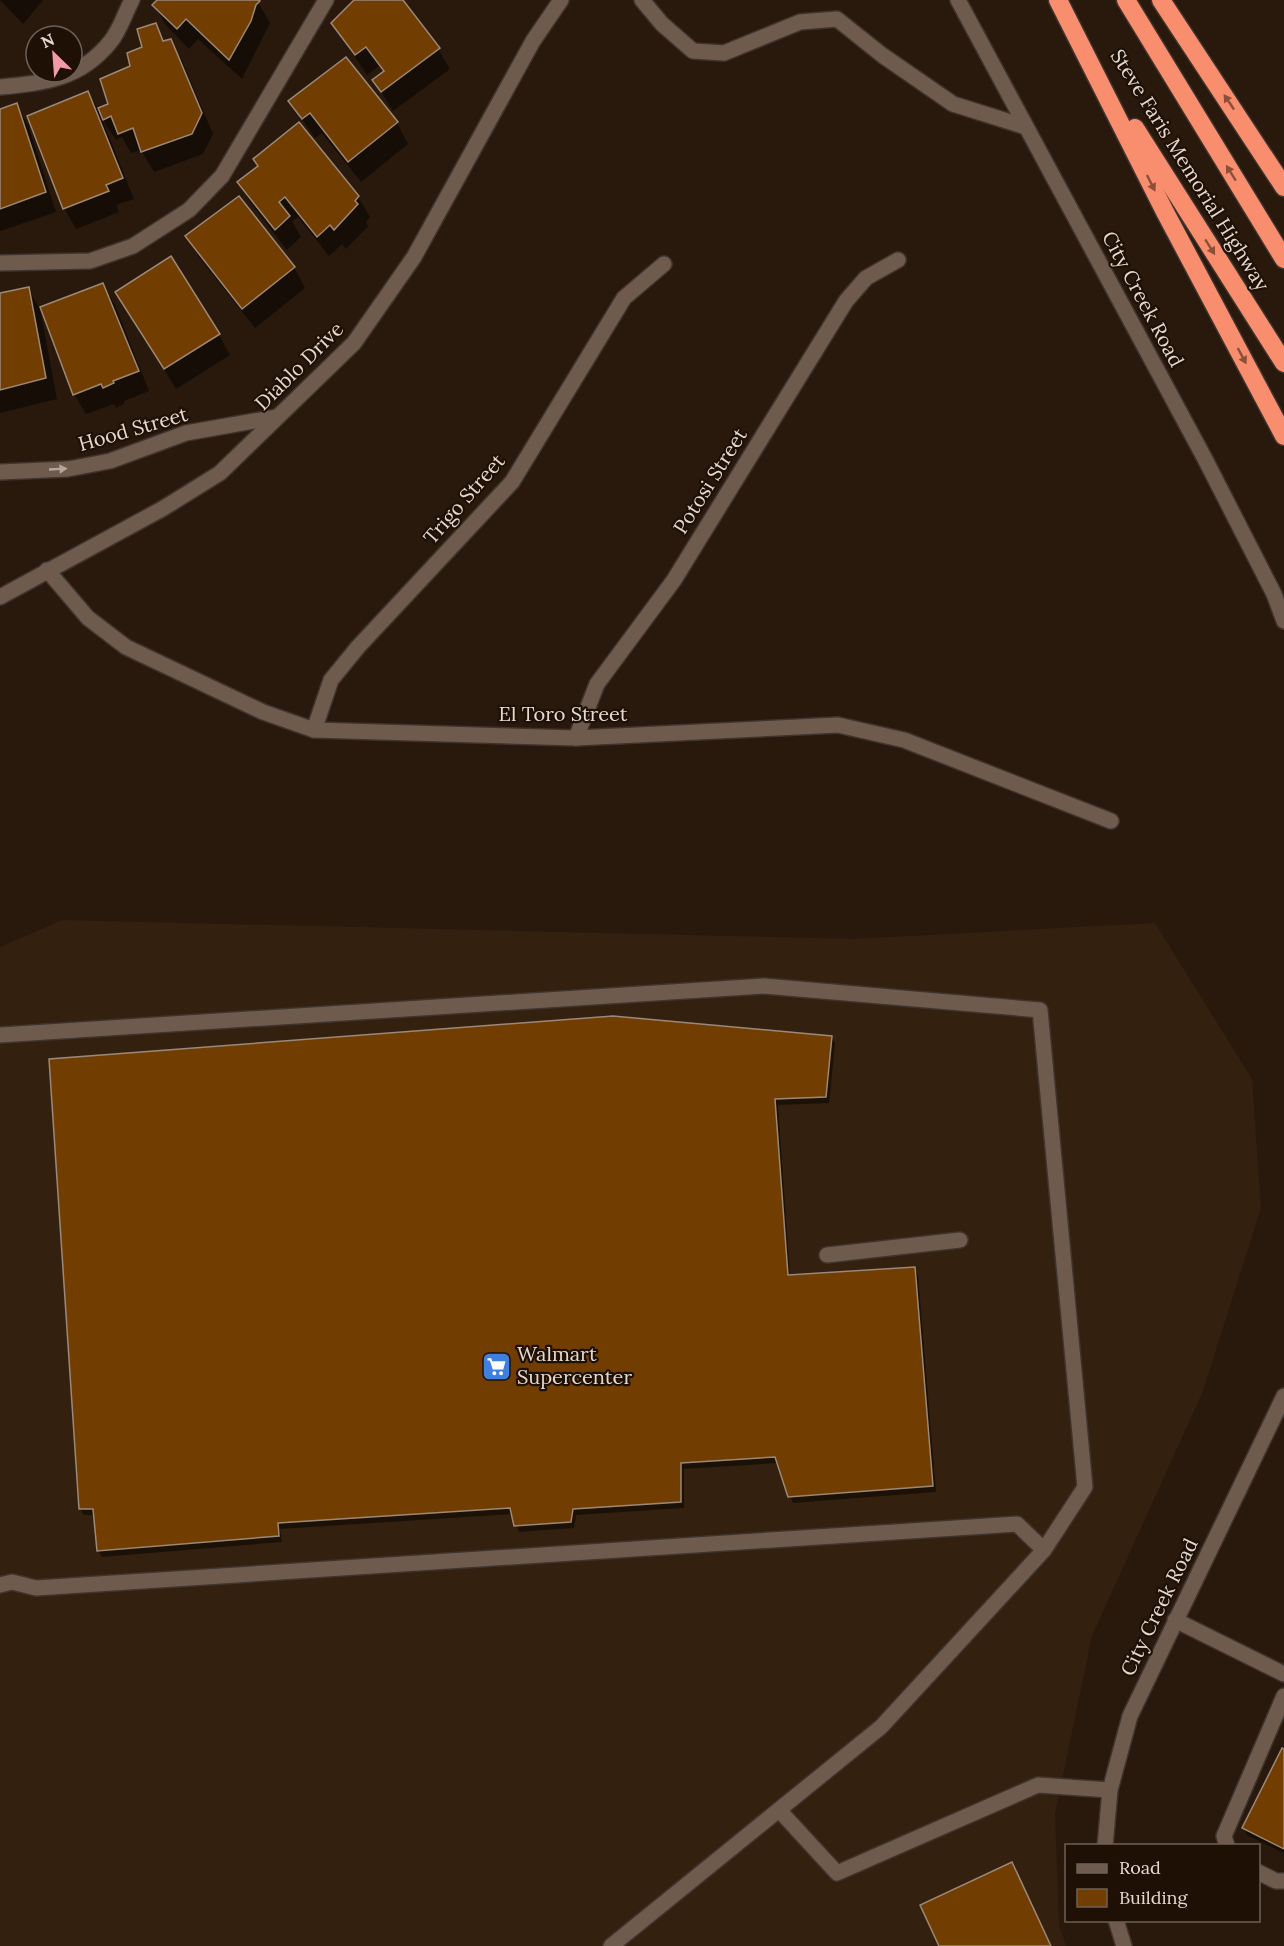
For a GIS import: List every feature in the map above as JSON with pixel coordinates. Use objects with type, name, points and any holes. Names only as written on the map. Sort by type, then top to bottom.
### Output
[{"type":"highway","name":"Steve Faris Memorial Highway","points":[[1059,0],[1145,144],[1284,363]]},
{"type":"highway","points":[[1059,0],[1166,212],[1284,436]]},
{"type":"highway","name":"Steve Faris Memorial Highway","points":[[1126,0],[1284,259]]},
{"type":"highway","points":[[1161,0],[1284,187]]},
{"type":"street","points":[[0,87],[37,84],[83,69],[112,40],[132,0]]},
{"type":"street","points":[[0,263],[90,261],[134,246],[189,210],[222,176],[326,0]]},
{"type":"street","name":"Diablo Drive","points":[[0,597],[162,509],[220,472],[354,343],[414,257],[533,41],[561,0]]},
{"type":"street","points":[[642,0],[662,24],[693,51],[724,53],[800,22],[837,19],[882,55],[953,104],[1026,127]]},
{"type":"street","name":"City Creek Road","points":[[958,0],[1205,459],[1274,594],[1284,621]]},
{"type":"street","name":"Potosi Street","points":[[576,738],[597,684],[674,580],[846,301],[866,278],[898,260]]},
{"type":"street","name":"Trigo Street","points":[[314,730],[331,680],[358,646],[512,482],[624,298],[664,264]]},
{"type":"street","name":"Hood Street","points":[[0,472],[68,469],[110,461],[186,433],[277,417]]},
{"type":"street","name":"El Toro Street","points":[[47,570],[88,618],[126,647],[263,712],[314,730],[576,738],[838,724],[904,740],[1111,821]]},
{"type":"street","points":[[0,1035],[764,986],[1040,1010],[1085,1487],[1044,1550],[881,1727],[611,1946]]},
{"type":"street","points":[[827,1255],[960,1240]]},
{"type":"street","name":"City Creek Road","points":[[1105,1844],[1110,1790],[1131,1716],[1284,1396]]},
{"type":"street","points":[[0,1585],[12,1582],[36,1588],[1017,1524],[1044,1550]]},
{"type":"street","points":[[1175,1620],[1284,1674]]},
{"type":"street","points":[[1227,1844],[1224,1836],[1278,1725],[1284,1696]]},
{"type":"street","points":[[779,1810],[837,1873],[1038,1785],[1110,1790]]},
{"type":"street","points":[[1260,1873],[1276,1881],[1284,1881]]},
{"type":"street","points":[[1117,1922],[1124,1946]]},
{"type":"shaded area","points":[[62,920],[853,939],[1155,923],[1252,1079],[1261,1208],[1203,1391],[1092,1636],[1055,1814],[1059,1925],[1066,1946],[0,1946],[0,947]]},
{"type":"building","points":[[157,0],[260,1],[229,60],[186,19],[177,29],[152,5]]},
{"type":"building","points":[[354,0],[403,0],[440,48],[381,92],[372,80],[384,71],[366,47],[355,55],[331,23]]},
{"type":"building","points":[[156,23],[163,41],[171,39],[202,113],[192,134],[141,152],[133,128],[118,134],[111,116],[103,120],[98,108],[108,104],[100,79],[130,66],[127,53],[142,47],[137,29]]},
{"type":"building","points":[[346,57],[398,122],[348,162],[310,113],[302,119],[288,101]]},
{"type":"building","points":[[88,91],[123,178],[106,185],[109,191],[63,209],[27,116]]},
{"type":"building","points":[[17,103],[46,192],[0,209],[0,109]]},
{"type":"building","points":[[299,122],[359,196],[355,201],[358,204],[334,230],[330,225],[317,237],[285,197],[279,202],[290,216],[275,230],[237,182],[258,166],[253,159]]},
{"type":"building","points":[[239,196],[295,267],[242,309],[185,236]]},
{"type":"building","points":[[171,256],[220,334],[164,369],[115,292]]},
{"type":"building","points":[[103,283],[139,371],[113,381],[114,383],[103,388],[101,384],[73,395],[40,307]]},
{"type":"building","points":[[29,287],[46,378],[0,390],[0,293]]},
{"type":"building","name":"Walmart Supercenter","points":[[613,1016],[832,1036],[826,1097],[775,1099],[788,1275],[915,1267],[933,1486],[788,1497],[775,1457],[681,1463],[681,1502],[573,1509],[571,1522],[514,1526],[510,1508],[278,1523],[279,1536],[97,1551],[93,1509],[79,1509],[49,1059]]},
{"type":"building","points":[[1282,1748],[1284,1749],[1284,1849],[1242,1828]]},
{"type":"building","points":[[1012,1862],[1051,1946],[939,1946],[920,1905]]},
{"type":"place","name":"Walmart Supercenter","points":[[496,1366]]}]
